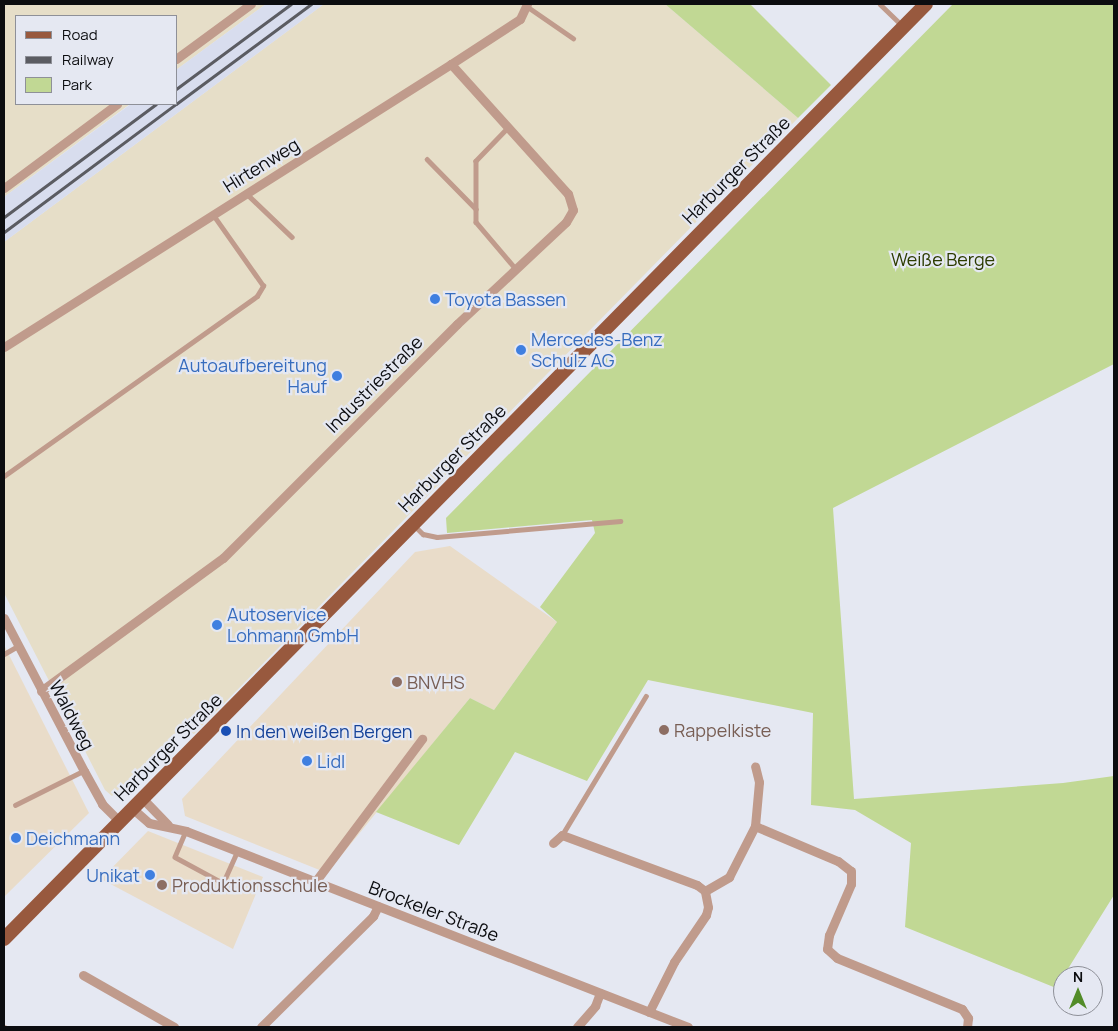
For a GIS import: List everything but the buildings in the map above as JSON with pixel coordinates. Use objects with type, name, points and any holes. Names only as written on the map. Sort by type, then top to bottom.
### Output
[{"type":"main road","name":"Harburger Straße","points":[[4,939],[926,4]]},
{"type":"street","points":[[178,58],[251,4]]},
{"type":"street","name":"Hirtenweg","points":[[4,347],[451,64],[520,18],[528,6]]},
{"type":"street","name":"Industriestraße","points":[[41,691],[223,558],[456,324],[566,222],[573,210],[568,194],[451,64]]},
{"type":"street","points":[[4,188],[116,105]]},
{"type":"street","name":"Waldweg","points":[[4,618],[102,804],[120,822]]},
{"type":"street","points":[[315,882],[422,739]]},
{"type":"street","points":[[705,891],[729,877],[755,826],[759,782],[755,766]]},
{"type":"street","name":"Brockeler Straße","points":[[143,799],[168,825]]},
{"type":"street","name":"Brockeler Straße","points":[[132,809],[149,823],[168,825],[688,1027]]},
{"type":"street","points":[[755,826],[838,861],[851,871],[851,884],[829,935],[827,949],[837,958],[962,1009],[968,1018],[967,1027]]},
{"type":"street","points":[[553,843],[562,835],[697,885],[705,891],[708,907],[706,914],[679,953],[649,1012]]},
{"type":"street","points":[[261,1027],[373,916],[378,906]]},
{"type":"street","points":[[83,975],[174,1027]]},
{"type":"street","points":[[577,1027],[596,1006],[600,993]]},
{"type":"street","points":[[661,1027],[664,1018]]},
{"type":"lane","points":[[880,4],[904,27]]},
{"type":"lane","points":[[528,6],[573,38]]},
{"type":"lane","points":[[508,128],[476,161],[476,222],[516,269]]},
{"type":"lane","points":[[427,159],[476,209]]},
{"type":"lane","points":[[247,194],[292,237]]},
{"type":"lane","points":[[4,476],[257,296],[263,286],[213,215]]},
{"type":"lane","points":[[413,525],[423,534],[437,537],[620,521]]},
{"type":"lane","points":[[4,654],[18,646]]},
{"type":"lane","points":[[562,835],[646,696]]},
{"type":"lane","points":[[15,805],[84,771]]},
{"type":"lane","points":[[186,832],[175,857],[223,883],[237,852]]},
{"type":"shaded area","points":[[4,4],[266,4],[178,69],[178,15],[15,15],[15,105],[129,105],[4,197]]},
{"type":"shaded area","points":[[266,4],[324,4],[4,242],[4,197],[130,105],[178,105],[178,69]]},
{"type":"shaded area","points":[[324,4],[665,4],[798,118],[194,734],[182,727],[112,796],[105,790],[4,593],[4,242]]},
{"type":"shaded area","points":[[450,546],[557,622],[494,710],[470,698],[327,873],[185,816],[182,799],[415,552]]},
{"type":"shaded area","points":[[4,645],[89,813],[4,897]]},
{"type":"shaded area","points":[[148,831],[263,877],[233,949],[101,879]]},
{"type":"green space","points":[[665,4],[750,4],[831,85],[798,118]]},
{"type":"green space","name":"Weiße Berge","points":[[953,4],[1114,4],[1114,364],[833,508],[854,799],[1063,783],[1114,776],[1114,895],[1070,966],[1053,966],[1053,987],[905,927],[911,843],[855,810],[811,805],[813,713],[648,680],[587,781],[515,752],[459,845],[376,812],[470,698],[494,710],[557,622],[540,607],[595,533],[592,520],[447,533],[446,518]]},
{"type":"railway","points":[[178,88],[291,4]]},
{"type":"railway","points":[[178,103],[311,4]]},
{"type":"railway","points":[[4,217],[155,105]]},
{"type":"railway","points":[[4,232],[175,105]]},
{"type":"place","name":"Toyota Bassen","points":[[435,299]]},
{"type":"place","name":"Mercedes-Benz Schulz AG","points":[[521,350]]},
{"type":"place","name":"Autoaufbereitung Hauf","points":[[337,376]]},
{"type":"place","name":"Autoservice Lohmann GmbH","points":[[217,625]]},
{"type":"place","name":"BNVHS","points":[[397,682]]},
{"type":"place","name":"Rappelkiste","points":[[664,730]]},
{"type":"place","name":"In den weißen Bergen","points":[[226,731]]},
{"type":"place","name":"Lidl","points":[[307,761]]},
{"type":"place","name":"Deichmann","points":[[16,838]]},
{"type":"place","name":"Unikat","points":[[150,875]]},
{"type":"place","name":"Produktionsschule","points":[[162,885]]}]
